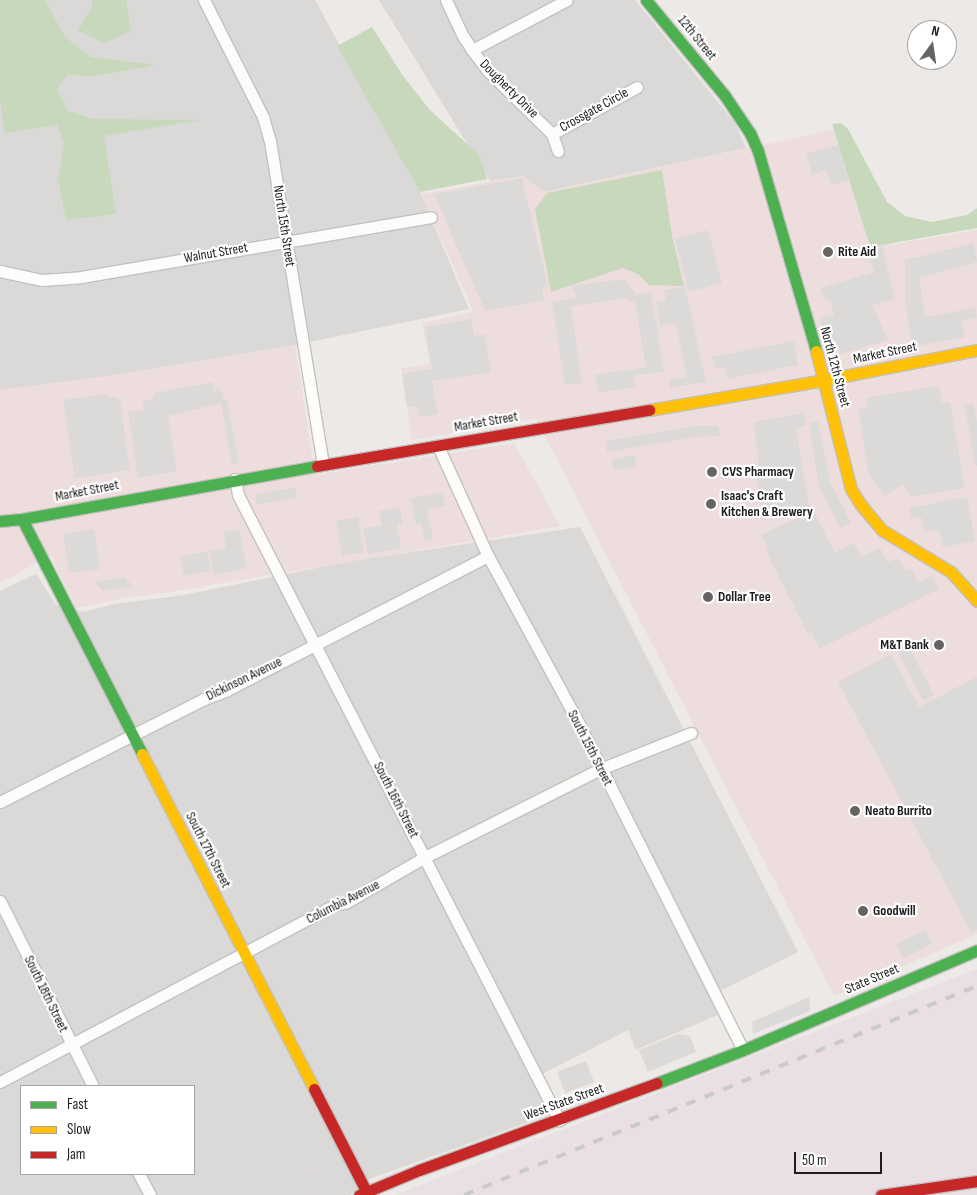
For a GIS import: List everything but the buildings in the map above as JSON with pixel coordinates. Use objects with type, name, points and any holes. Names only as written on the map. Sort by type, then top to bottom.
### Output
[{"type":"main road","name":"12th Street","points":[[646,0],[725,96]]},
{"type":"main road","name":"North 12th Street","points":[[725,96],[750,133],[758,151],[824,380],[848,480],[861,505],[882,530],[952,572],[977,600]]},
{"type":"main road","name":"Market Street","points":[[0,521],[22,519],[235,480],[824,380],[977,350]]},
{"type":"main road","name":"South 17th Street","points":[[22,519],[364,1194]]},
{"type":"main road","name":"State Street","points":[[779,1036],[977,950]]},
{"type":"main road","name":"West State Street","points":[[364,1194],[453,1157],[559,1120],[779,1036]]},
{"type":"main road","points":[[881,1195],[977,1181]]},
{"type":"street","name":"North 15th Street","points":[[204,0],[263,117],[270,141],[323,465]]},
{"type":"street","name":"Dougherty Drive","points":[[446,0],[472,50],[488,70],[552,134],[558,152]]},
{"type":"street","points":[[472,50],[567,0]]},
{"type":"street","name":"Crossgate Circle","points":[[552,134],[637,87]]},
{"type":"street","name":"Walnut Street","points":[[0,271],[42,280],[73,278],[431,217]]},
{"type":"street","name":"South 15th Street","points":[[438,446],[488,556],[576,718],[600,769],[744,1050]]},
{"type":"street","name":"South 16th Street","points":[[235,480],[238,495],[559,1120]]},
{"type":"street","name":"Dickinson Avenue","points":[[0,802],[488,556]]},
{"type":"street","name":"Columbia Avenue","points":[[0,1082],[334,905],[347,902],[425,857],[600,769],[691,733]]},
{"type":"street","name":"South 18th Street","points":[[0,901],[92,1085]]},
{"type":"street","points":[[140,1175],[150,1195]]},
{"type":"shaded area","points":[[0,0],[315,0],[421,194],[469,309],[295,345],[108,376],[0,390]]},
{"type":"shaded area","points":[[379,0],[635,0],[735,123],[746,148],[544,192],[523,176],[490,181]]},
{"type":"shaded area","points":[[837,129],[895,244],[977,230],[977,934],[834,996],[536,419],[412,440],[401,368],[430,364],[422,323],[474,312],[421,194],[523,176],[544,192]]},
{"type":"shaded area","points":[[838,145],[849,180],[831,185],[826,170],[812,174],[806,154]]},
{"type":"shaded area","points":[[522,178],[548,286],[542,288],[544,300],[485,311],[434,194]]},
{"type":"shaded area","points":[[708,230],[722,283],[689,292],[675,239]]},
{"type":"shaded area","points":[[974,243],[977,262],[919,278],[925,317],[975,308],[977,318],[962,321],[965,337],[912,347],[905,300],[905,260]]},
{"type":"shaded area","points":[[882,245],[895,299],[872,305],[888,340],[841,354],[837,344],[828,346],[820,319],[834,315],[830,300],[825,301],[821,288],[874,272],[867,249]]},
{"type":"shaded area","points":[[624,279],[636,295],[651,292],[664,371],[633,376],[635,387],[598,393],[595,375],[646,367],[635,303],[626,298],[571,306],[582,383],[565,385],[552,302],[578,298],[571,286]]},
{"type":"shaded area","points":[[685,286],[706,382],[670,388],[669,380],[686,377],[676,323],[660,326],[656,302],[666,300],[664,290]]},
{"type":"shaded area","points":[[471,319],[474,336],[485,334],[491,372],[432,381],[438,414],[419,417],[417,406],[407,407],[402,374],[432,369],[425,327]]},
{"type":"shaded area","points":[[794,341],[798,365],[727,379],[725,367],[715,369],[712,357]]},
{"type":"shaded area","points":[[295,345],[315,475],[514,443],[560,526],[163,593],[129,597],[76,608],[51,555],[0,583],[0,390],[108,376]]},
{"type":"shaded area","points":[[212,382],[214,392],[219,388],[225,397],[222,400],[227,399],[239,463],[232,464],[221,403],[168,416],[177,471],[138,478],[128,412],[144,409],[143,401],[152,399],[156,393]]},
{"type":"shaded area","points":[[939,386],[942,403],[950,402],[965,488],[912,497],[903,484],[884,496],[868,471],[858,409],[868,408],[866,398]]},
{"type":"shaded area","points":[[107,394],[108,398],[116,397],[120,400],[130,470],[75,478],[63,400]]},
{"type":"shaded area","points":[[974,404],[977,423],[977,466],[975,466],[965,405]]},
{"type":"shaded area","points":[[804,413],[806,426],[796,428],[810,509],[763,520],[755,469],[759,468],[754,422]]},
{"type":"shaded area","points":[[818,421],[830,482],[851,523],[840,528],[819,486],[809,423]]},
{"type":"shaded area","points":[[696,426],[719,426],[720,436],[697,437],[607,452],[606,441]]},
{"type":"shaded area","points":[[635,455],[636,466],[614,470],[611,460]]},
{"type":"shaded area","points":[[295,487],[297,497],[257,505],[255,495]]},
{"type":"shaded area","points":[[442,493],[445,506],[427,509],[433,539],[425,540],[422,524],[416,525],[411,498]]},
{"type":"shaded area","points":[[967,497],[975,541],[943,547],[939,530],[924,532],[921,517],[911,519],[909,508]]},
{"type":"shaded area","points":[[400,508],[403,524],[397,525],[401,548],[368,554],[363,529],[382,525],[379,511]]},
{"type":"shaded area","points":[[813,510],[835,553],[854,543],[861,557],[880,548],[888,562],[898,558],[905,570],[911,568],[918,582],[932,576],[939,589],[819,649],[811,632],[808,634],[766,551],[768,549],[761,535]]},
{"type":"shaded area","points":[[358,517],[364,552],[342,556],[336,521]]},
{"type":"shaded area","points":[[580,527],[798,952],[718,992],[727,1011],[636,1050],[628,1030],[534,1078],[551,1114],[369,1179],[350,1195],[0,1195],[0,591],[36,574],[56,605],[83,612],[114,604],[184,595],[351,561]]},
{"type":"shaded area","points":[[94,529],[100,569],[69,573],[63,534]]},
{"type":"shaded area","points":[[239,529],[247,568],[214,575],[209,551],[226,548],[223,532]]},
{"type":"shaded area","points":[[207,551],[211,571],[184,576],[180,557]]},
{"type":"shaded area","points":[[124,577],[133,586],[103,591],[94,582]]},
{"type":"shaded area","points":[[905,639],[934,695],[923,701],[894,644]]},
{"type":"shaded area","points":[[891,654],[919,707],[977,677],[977,929],[971,932],[838,682]]},
{"type":"shaded area","points":[[58,721],[71,748],[41,763],[27,737]]},
{"type":"shaded area","points":[[925,930],[932,944],[903,958],[896,944]]},
{"type":"shaded area","points":[[977,969],[977,1195],[395,1195]]},
{"type":"shaded area","points":[[809,997],[810,1011],[753,1034],[752,1022]]},
{"type":"shaded area","points":[[678,1034],[690,1036],[696,1052],[648,1072],[639,1050]]},
{"type":"shaded area","points":[[586,1061],[594,1082],[565,1093],[557,1072]]},
{"type":"shaded area","points":[[308,1168],[314,1180],[308,1186],[313,1195],[264,1195],[261,1189]]},
{"type":"green space","points":[[0,0],[45,0],[65,37],[91,57],[155,65],[90,77],[68,74],[57,90],[68,111],[94,119],[200,120],[104,136],[116,214],[66,220],[58,179],[64,144],[57,125],[4,133],[0,97]]},
{"type":"green space","points":[[92,0],[126,0],[131,31],[105,43],[78,31],[93,5]]},
{"type":"green space","points":[[372,27],[403,76],[430,110],[479,155],[487,179],[420,192],[337,46]]},
{"type":"green space","points":[[841,123],[848,129],[887,202],[905,216],[932,222],[967,215],[977,208],[977,228],[870,247],[832,124]]},
{"type":"green space","points":[[662,170],[672,236],[684,286],[649,285],[638,274],[623,268],[551,292],[535,209],[547,193]]},
{"type":"railway","points":[[464,1195],[977,986]]},
{"type":"traffic: fast","points":[[646,0],[725,96],[750,133],[758,151],[816,351]]},
{"type":"traffic: fast","points":[[0,521],[22,519],[317,466]]},
{"type":"traffic: fast","points":[[22,519],[142,754]]},
{"type":"traffic: fast","points":[[657,1083],[743,1050],[977,950]]},
{"type":"traffic: slow","points":[[649,410],[824,380],[977,350]]},
{"type":"traffic: slow","points":[[816,351],[851,489],[861,505],[882,530],[951,572],[977,601]]},
{"type":"traffic: slow","points":[[142,754],[314,1089]]},
{"type":"traffic: jam","points":[[317,466],[649,410]]},
{"type":"traffic: jam","points":[[359,1195],[419,1170],[657,1083]]},
{"type":"traffic: jam","points":[[314,1089],[368,1195]]},
{"type":"traffic: jam","points":[[881,1195],[977,1181]]},
{"type":"place","name":"Rite Aid","points":[[828,252]]},
{"type":"place","name":"CVS Pharmacy","points":[[712,472]]},
{"type":"place","name":"Isaac's Craft Kitchen & Brewery","points":[[711,504]]},
{"type":"place","name":"Dollar Tree","points":[[708,597]]},
{"type":"place","name":"M&T Bank","points":[[939,645]]},
{"type":"place","name":"Neato Burrito","points":[[855,811]]},
{"type":"place","name":"Goodwill","points":[[863,911]]}]
